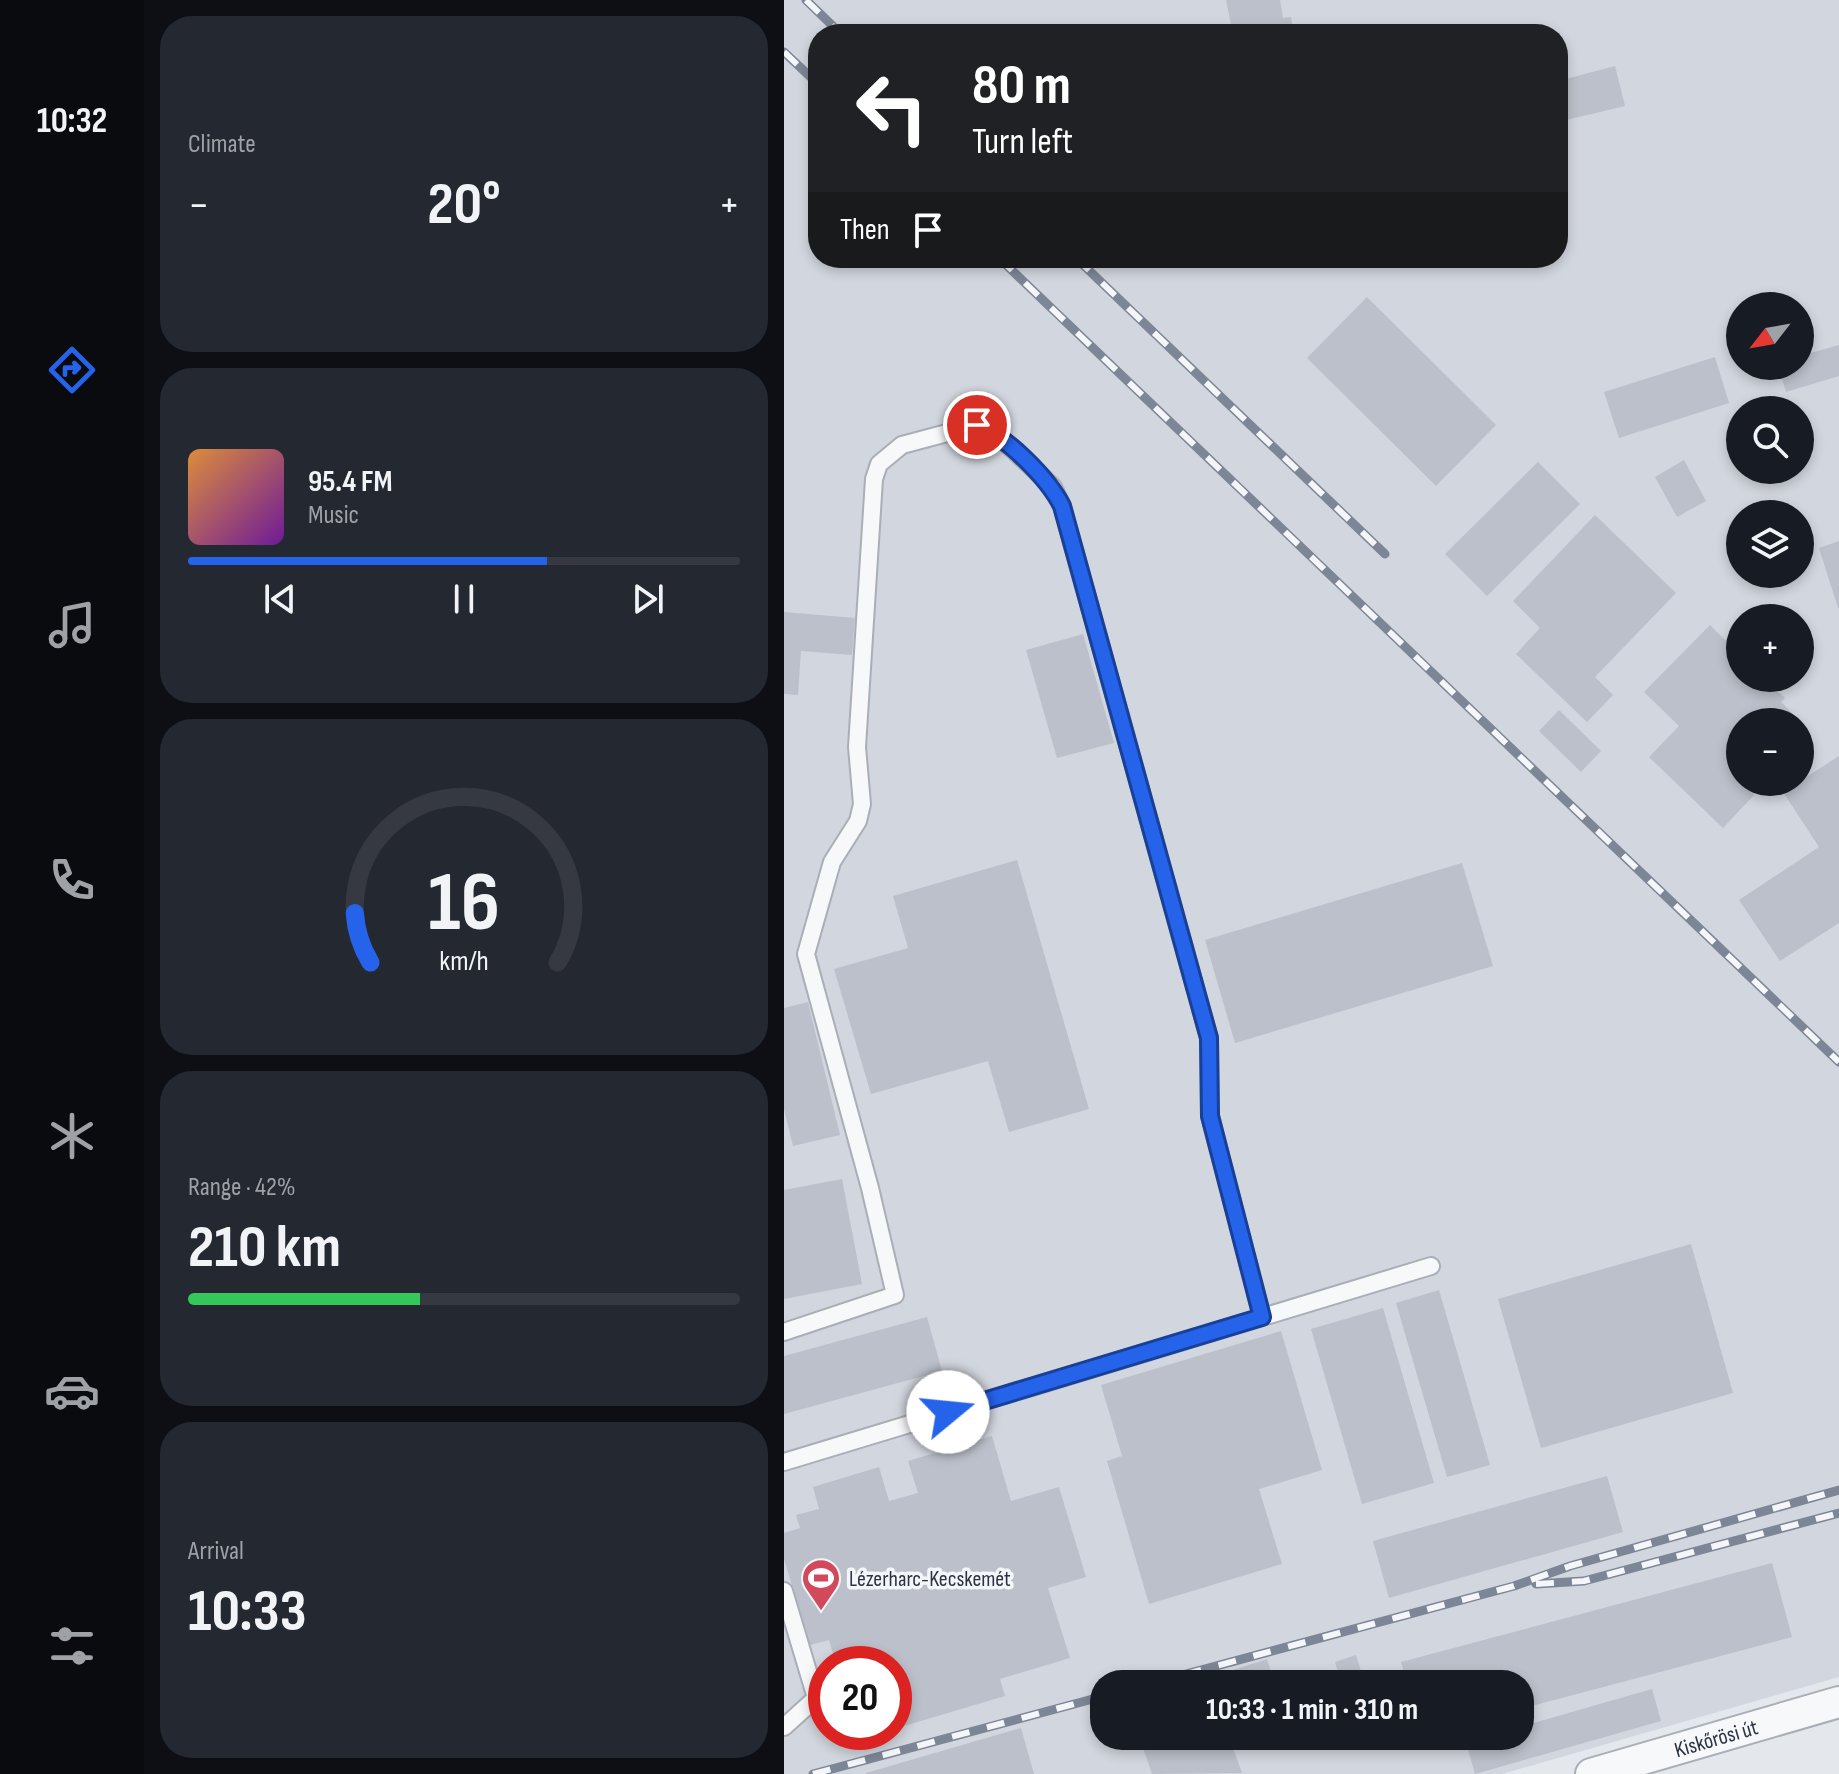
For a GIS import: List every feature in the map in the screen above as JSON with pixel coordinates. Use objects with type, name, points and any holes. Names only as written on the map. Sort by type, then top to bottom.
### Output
[{"type":"street","name":"Kiskőrösi út","points":[[1591,1774],[1839,1702]]},
{"type":"lane","points":[[784,1332],[895,1295],[870,1188],[806,954],[832,862],[858,821],[862,804],[857,747],[874,479],[879,464],[902,445],[977,425],[992,430],[1053,487],[1062,506],[1209,1038],[1210,1116],[1262,1317]]},
{"type":"lane","points":[[784,1462],[1431,1266]]},
{"type":"lane","points":[[784,1591],[816,1698],[784,1727]]},
{"type":"shaded area","points":[[784,0],[1839,0],[1839,1677],[1502,1774],[784,1774]]},
{"type":"building","points":[[1226,0],[1280,0],[1283,18],[1291,17],[1292,24],[1231,24]]},
{"type":"building","points":[[1615,66],[1625,106],[1568,120],[1568,78]]},
{"type":"building","points":[[1367,297],[1496,425],[1436,486],[1307,358]]},
{"type":"building","points":[[1839,345],[1839,376],[1786,392],[1782,380],[1814,380],[1814,352]]},
{"type":"building","points":[[1715,357],[1727,396],[1726,404],[1619,438],[1604,392]]},
{"type":"building","points":[[1684,460],[1706,501],[1677,517],[1655,477]]},
{"type":"building","points":[[1538,462],[1580,504],[1487,596],[1445,554]]},
{"type":"building","points":[[1595,515],[1676,593],[1595,677],[1613,695],[1587,722],[1516,654],[1540,628],[1513,601]]},
{"type":"building","points":[[1839,541],[1839,608],[1838,608],[1819,548]]},
{"type":"building","points":[[784,612],[855,618],[852,655],[801,651],[798,695],[784,694]]},
{"type":"building","points":[[1710,625],[1726,641],[1726,692],[1779,692],[1785,698],[1781,702],[1787,708],[1726,708],[1726,796],[1753,796],[1723,828],[1649,757],[1679,726],[1644,692]]},
{"type":"building","points":[[1083,634],[1114,743],[1057,758],[1026,650]]},
{"type":"building","points":[[1559,710],[1601,751],[1581,772],[1539,731]]},
{"type":"building","points":[[1839,756],[1839,923],[1780,961],[1739,900],[1819,847],[1786,796],[1814,796],[1814,772]]},
{"type":"building","points":[[1017,860],[1089,1109],[1009,1132],[988,1061],[871,1094],[834,969],[908,948],[893,896]]},
{"type":"building","points":[[1462,863],[1493,966],[1235,1043],[1205,940]]},
{"type":"building","points":[[808,1002],[840,1135],[793,1146],[784,1109],[784,1008]]},
{"type":"building","points":[[842,1179],[862,1284],[784,1299],[784,1190]]},
{"type":"building","points":[[1691,1244],[1733,1393],[1541,1448],[1498,1299]]},
{"type":"building","points":[[1439,1290],[1490,1465],[1447,1477],[1396,1303]]},
{"type":"building","points":[[1383,1308],[1434,1483],[1362,1504],[1311,1329]]},
{"type":"building","points":[[927,1317],[942,1371],[784,1414],[784,1356]]},
{"type":"building","points":[[1281,1331],[1322,1470],[1259,1489],[1282,1564],[1149,1604],[1107,1461],[1122,1456],[1101,1385]]},
{"type":"building","points":[[992,1436],[1011,1501],[1059,1487],[1086,1577],[1048,1588],[1070,1658],[1000,1679],[1005,1696],[912,1724],[912,1646],[831,1646],[829,1640],[810,1645],[784,1559],[784,1533],[800,1528],[796,1515],[819,1509],[813,1487],[879,1467],[889,1501],[918,1493],[908,1461]]},
{"type":"building","points":[[1607,1476],[1623,1532],[1389,1598],[1373,1541]]},
{"type":"building","points":[[1772,1563],[1792,1637],[1534,1705],[1534,1670],[1403,1670],[1401,1662]]},
{"type":"building","points":[[1356,1655],[1361,1670],[1338,1670],[1335,1662]]},
{"type":"building","points":[[1267,1659],[1271,1670],[1233,1670]]},
{"type":"building","points":[[1652,1689],[1661,1721],[1475,1774],[1468,1750],[1534,1750],[1534,1723]]},
{"type":"building","points":[[1021,1728],[1034,1774],[866,1774],[866,1773]]},
{"type":"building","points":[[1144,1750],[1234,1750],[1242,1773],[1152,1774]]},
{"type":"railway","points":[[806,0],[831,24]]},
{"type":"railway","points":[[784,52],[808,75]]},
{"type":"railway","points":[[1009,268],[1839,1062]]},
{"type":"railway","points":[[1086,268],[1385,554]]},
{"type":"railway","points":[[1201,1670],[1514,1586],[1570,1566],[1839,1490]]},
{"type":"railway","points":[[1536,1584],[1584,1581],[1839,1513]]},
{"type":"railway","points":[[813,1774],[1090,1700]]},
{"type":"place","name":"Lézerharc-Kecskemét","points":[[821,1612]]},
{"type":"route","points":[[948,1412],[1262,1317],[1210,1116],[1209,1038],[1062,506],[1053,487],[992,430],[977,425]]}]
